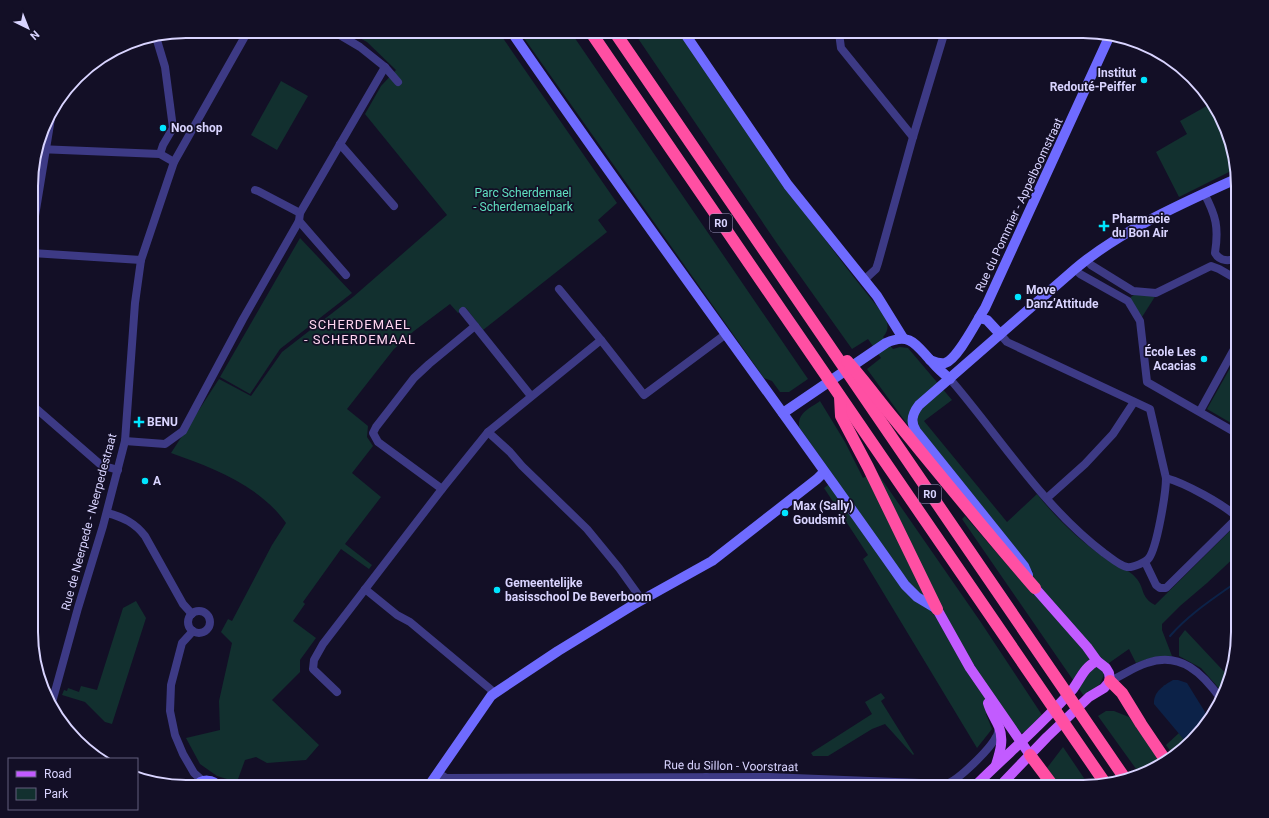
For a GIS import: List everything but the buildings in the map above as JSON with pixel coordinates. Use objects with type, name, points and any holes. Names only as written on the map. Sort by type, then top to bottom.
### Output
[{"type":"highway","name":"R0","points":[[595,38],[1102,779]]},
{"type":"highway","name":"R0","points":[[619,38],[1122,775]]},
{"type":"highway","points":[[816,326],[865,382],[955,494],[1035,588]]},
{"type":"highway","points":[[840,396],[841,416],[874,479],[937,609]]},
{"type":"highway","points":[[1110,681],[1122,693],[1140,724],[1163,756]]},
{"type":"highway","points":[[1030,756],[1049,780]]},
{"type":"main road","points":[[1006,780],[1047,737],[1089,697],[1104,688],[1110,681],[1109,673],[1106,668],[1097,661],[1087,647],[1035,588]]},
{"type":"main road","points":[[937,609],[954,643],[986,693],[1030,756]]},
{"type":"main road","points":[[982,780],[1073,688],[1085,669],[1090,664],[1097,661]]},
{"type":"main road","points":[[986,693],[989,707],[999,728],[1002,739],[1002,745],[996,767]]},
{"type":"street","name":"Rue de Neerpede - Neerpedestraat","points":[[53,698],[107,513],[125,441],[134,303],[141,260],[174,162],[244,38]]},
{"type":"street","points":[[345,38],[360,47],[385,67],[398,82]]},
{"type":"street","points":[[516,38],[577,128],[850,506],[905,585],[917,597],[937,609]]},
{"type":"street","points":[[688,38],[788,185],[885,307],[903,338]]},
{"type":"street","points":[[840,38],[841,48],[914,137]]},
{"type":"street","points":[[864,280],[876,269],[878,263],[943,38]]},
{"type":"street","name":"Rue du Pommier - Appelboomstraat","points":[[930,360],[945,363],[951,359],[962,346],[980,318],[1108,40]]},
{"type":"street","points":[[157,41],[165,67],[173,128],[163,145],[160,154]]},
{"type":"street","points":[[125,441],[165,444],[183,431],[340,144],[385,67]]},
{"type":"street","points":[[340,144],[394,206]]},
{"type":"street","points":[[43,148],[160,154],[174,162]]},
{"type":"street","points":[[38,182],[41,158]]},
{"type":"street","points":[[1035,588],[1024,566],[914,428],[912,418],[916,409],[1086,259],[1133,230],[1204,193],[1231,181]]},
{"type":"street","points":[[255,190],[300,217],[346,275]]},
{"type":"street","points":[[1204,193],[1216,219],[1218,230],[1215,253],[1217,257],[1226,261],[1231,260]]},
{"type":"street","points":[[38,253],[141,260]]},
{"type":"street","points":[[1086,259],[1091,266],[1133,291],[1156,293],[1212,266],[1231,276]]},
{"type":"street","points":[[1075,269],[1080,274],[1128,301],[1140,321],[1147,382],[1231,430]]},
{"type":"street","points":[[559,289],[644,395],[726,334]]},
{"type":"street","points":[[463,311],[531,396]]},
{"type":"street","points":[[782,413],[891,340],[896,338],[910,340],[916,344],[950,379],[1046,498],[1070,525],[1110,557],[1128,567],[1145,562],[1152,552],[1166,488],[1166,478],[1150,409],[1007,342],[987,320],[980,318]]},
{"type":"street","points":[[442,489],[378,442],[373,433],[414,378],[475,326]]},
{"type":"street","points":[[337,692],[313,669],[314,660],[323,644],[442,489],[488,432],[601,340]]},
{"type":"street","points":[[1200,411],[1231,355]]},
{"type":"street","points":[[1046,498],[1085,464],[1113,434],[1134,402]]},
{"type":"street","points":[[38,410],[101,465],[118,470]]},
{"type":"street","points":[[488,432],[587,529],[619,568],[642,600]]},
{"type":"street","points":[[433,780],[495,693],[558,651],[642,600],[712,561],[824,472]]},
{"type":"street","points":[[1166,478],[1177,481],[1231,511]]},
{"type":"street","points":[[107,513],[128,520],[139,528],[183,604],[192,614]]},
{"type":"street","points":[[1145,562],[1156,586],[1166,588],[1231,523]]},
{"type":"street","points":[[365,589],[397,615],[410,622],[495,693]]},
{"type":"street","points":[[198,611],[205,612],[211,623],[208,629],[204,632],[198,633],[192,631],[188,622],[192,614],[198,611]]},
{"type":"street","points":[[192,631],[182,642],[171,685],[170,711],[175,734],[182,754],[197,780]]},
{"type":"street","points":[[1110,681],[1156,660],[1179,662],[1194,669],[1204,677],[1217,694]]},
{"type":"street","name":"Rue du Sillon - Voorstraat","points":[[954,780],[960,776],[988,748],[996,737],[999,728]]},
{"type":"street","name":"Rue du Sillon - Voorstraat","points":[[438,773],[446,778],[768,777],[815,780]]},
{"type":"green space","name":"Parc Scherdemael - Scherdemaelpark","points":[[360,38],[503,38],[617,203],[598,220],[607,232],[483,330],[466,308],[458,313],[450,304],[414,331],[394,349],[347,409],[368,426],[367,437],[373,446],[352,473],[381,497],[345,544],[372,565],[369,569],[341,549],[303,602],[305,604],[293,621],[316,638],[300,660],[300,672],[272,700],[319,745],[306,760],[267,763],[256,757],[245,760],[238,779],[227,779],[217,776],[200,764],[186,738],[220,730],[219,701],[232,643],[221,632],[228,619],[232,621],[272,545],[286,523],[263,498],[249,488],[219,472],[171,453],[219,379],[251,396],[282,352],[353,297],[447,215],[365,114],[381,86],[396,70],[367,42]]},
{"type":"green space","points":[[524,38],[575,38],[808,379],[789,392],[780,392],[772,381],[764,378]]},
{"type":"green space","points":[[638,38],[684,38],[805,213],[886,317],[888,328],[883,337],[893,349],[900,347],[908,348],[952,400],[924,421],[1007,522],[1037,494],[1052,512],[1086,544],[1133,575],[1139,582],[1147,599],[1155,605],[1231,530],[1231,561],[1162,624],[1162,630],[1172,656],[1155,657],[1136,663],[1129,649],[1109,663],[1100,684],[1084,696],[962,519],[965,516],[1021,581],[1033,572],[919,429],[907,424],[867,369],[881,358],[868,339],[852,349],[778,245]]},
{"type":"green space","points":[[281,81],[308,96],[277,150],[251,135]]},
{"type":"green space","points":[[1207,106],[1220,130],[1226,148],[1230,171],[1179,197],[1156,152],[1187,134],[1180,121]]},
{"type":"green space","points":[[300,238],[352,293],[280,349],[250,394],[220,377]]},
{"type":"green space","points":[[1135,294],[1156,295],[1142,317],[1130,300]]},
{"type":"green space","points":[[1231,366],[1231,423],[1207,409]]},
{"type":"green space","points":[[820,401],[845,442],[863,478],[876,471],[980,621],[1042,715],[1027,731],[1021,733],[1000,704],[986,714],[992,729],[977,748],[863,559],[868,555],[824,488],[836,479],[799,427],[802,414]]},
{"type":"green space","points":[[136,601],[146,618],[112,724],[105,722],[85,702],[62,695],[64,690],[67,691],[68,688],[79,692],[81,686],[97,690],[123,608]]},
{"type":"green space","points":[[1185,630],[1225,673],[1220,689],[1201,668],[1179,656],[1179,638]]},
{"type":"green space","points":[[881,693],[885,698],[881,701],[914,754],[913,755],[885,724],[872,729],[828,756],[813,756],[811,753],[872,714],[865,702]]},
{"type":"green space","points":[[1106,711],[1114,711],[1129,717],[1159,759],[1137,770],[1098,716]]},
{"type":"green space","points":[[1179,733],[1184,740],[1170,751],[1166,745]]},
{"type":"green space","points":[[1063,747],[1085,780],[1056,780],[1047,768]]},
{"type":"water","points":[[1173,680],[1187,683],[1206,714],[1184,740],[1154,704],[1157,692]]},
{"type":"waterway","points":[[1170,636],[1194,613],[1231,586]]},
{"type":"place","name":"Institut Redouté-Peiffer","points":[[1144,80]]},
{"type":"place","name":"Noo shop","points":[[163,128]]},
{"type":"place","name":"Pharmacie du Bon Air","points":[[1104,226]]},
{"type":"place","name":"Move Danz’Attitude","points":[[1018,297]]},
{"type":"place","name":"École Les Acacias","points":[[1204,359]]},
{"type":"place","name":"BENU","points":[[139,422]]},
{"type":"place","name":"A","points":[[145,481]]},
{"type":"place","name":"Max (Sally) Goudsmit","points":[[785,513]]},
{"type":"place","name":"Gemeentelijke basisschool De Beverboom","points":[[497,590]]},
{"type":"district","name":"SCHERDEMAEL - SCHERDEMAAL","points":[[360,332]]}]
